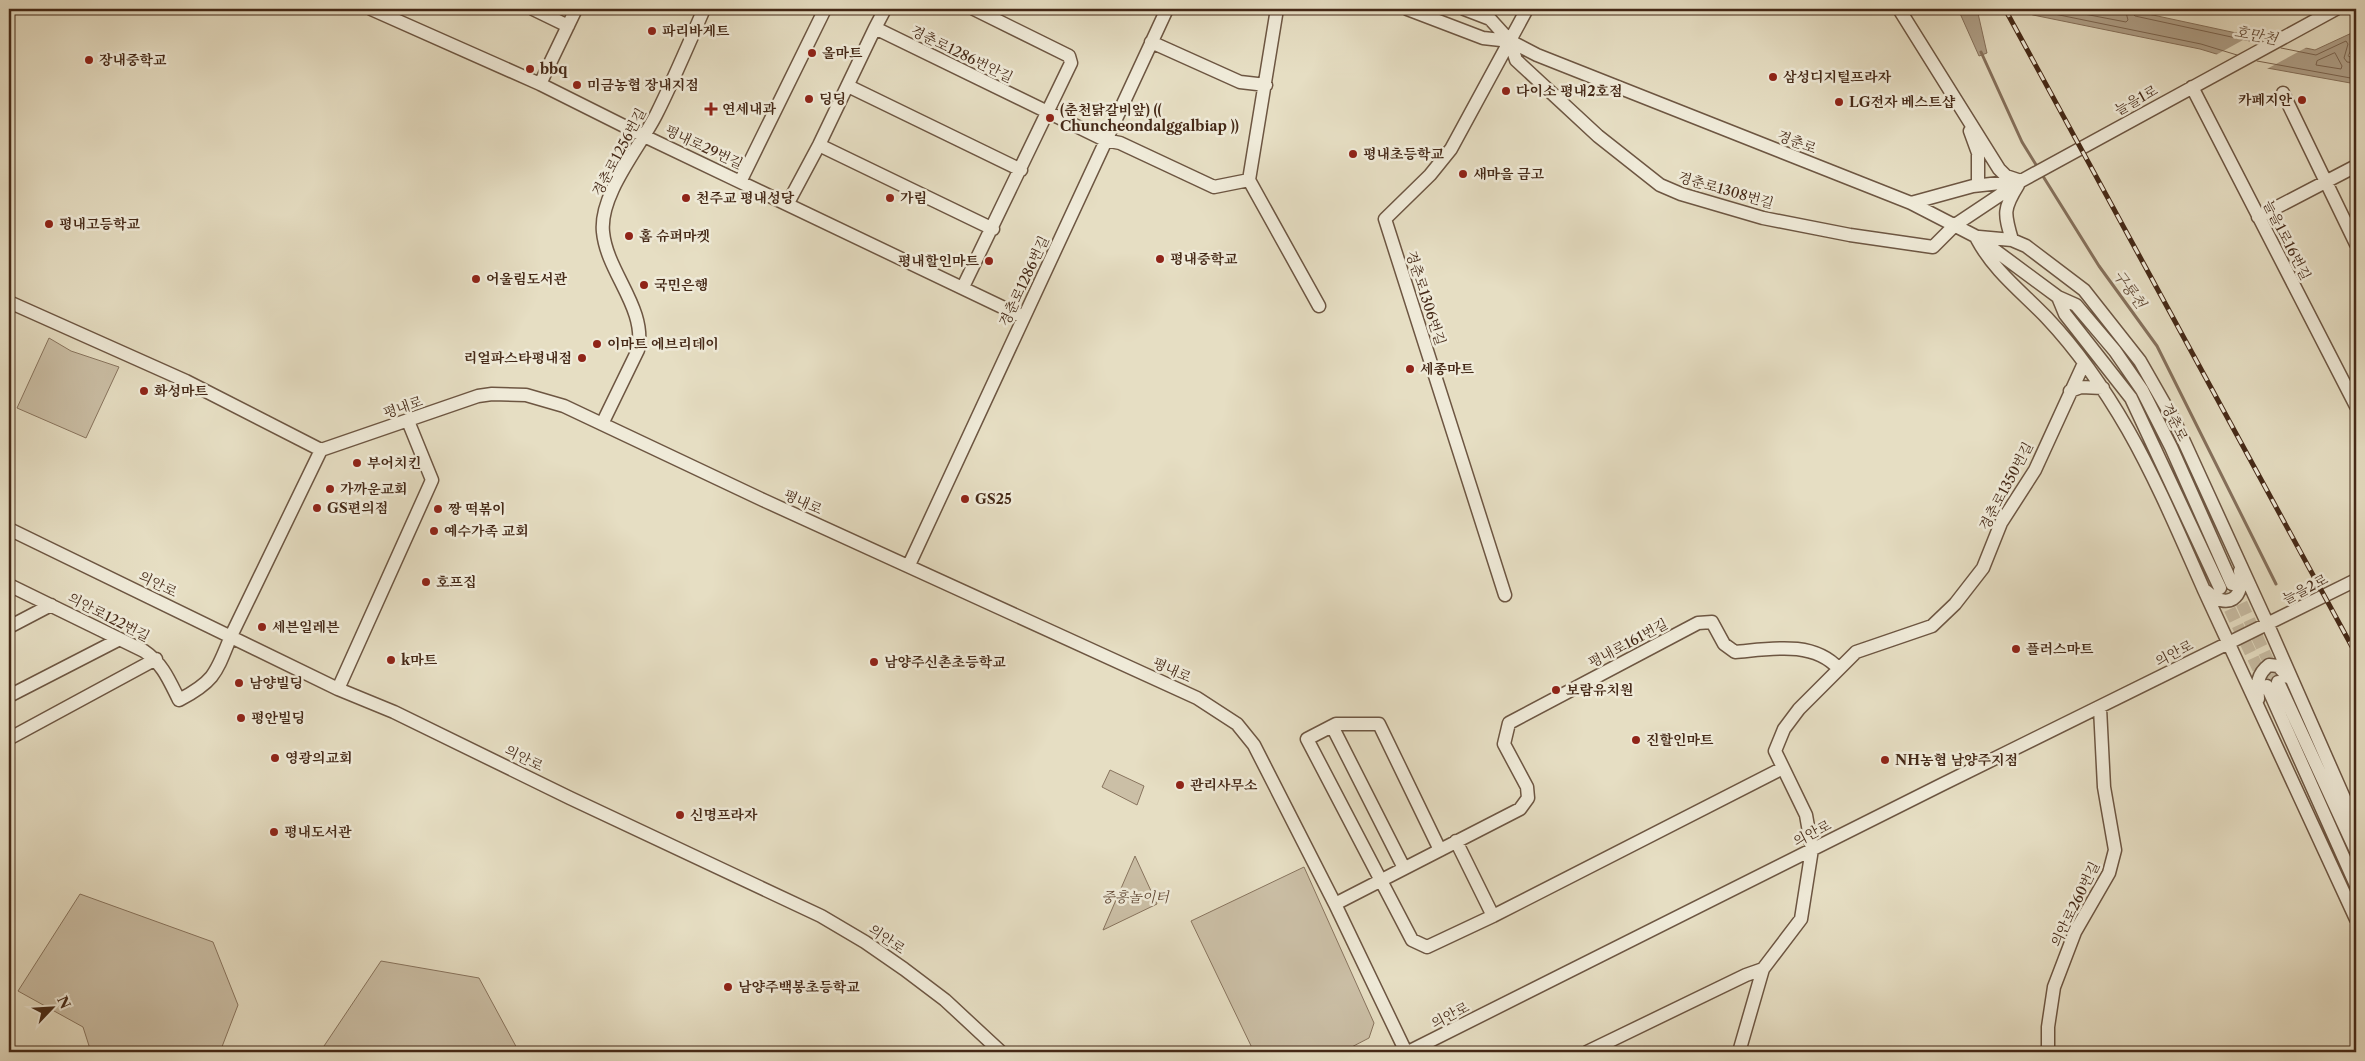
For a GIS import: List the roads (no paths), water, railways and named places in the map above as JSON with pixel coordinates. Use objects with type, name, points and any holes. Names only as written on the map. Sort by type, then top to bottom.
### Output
[{"type":"street","name":"평내로29번길","points":[[372,9],[540,84],[644,136],[741,180],[1023,317]]},
{"type":"street","points":[[533,9],[568,26]]},
{"type":"street","points":[[540,84],[576,9]]},
{"type":"street","name":"경춘로1256번길","points":[[602,424],[638,350],[641,336],[639,323],[606,251],[603,230],[606,206],[621,175],[657,113],[704,9]]},
{"type":"street","points":[[741,180],[825,9]]},
{"type":"street","points":[[788,203],[819,146],[884,9]]},
{"type":"street","points":[[963,287],[993,229],[1071,63],[1069,56],[974,9]]},
{"type":"street","name":"경춘로1286번길","points":[[909,565],[1167,9]]},
{"type":"street","points":[[1277,9],[1250,180],[1319,306]]},
{"type":"street","name":"경춘로","points":[[1408,9],[1483,38],[1510,41]]},
{"type":"street","name":"경춘로","points":[[1464,9],[1490,19],[1510,41],[1537,55],[1911,203],[1955,225],[1994,248],[2058,297],[2076,305],[2115,351],[2142,390],[2171,448],[2232,584]]},
{"type":"street","points":[[1510,41],[1527,9]]},
{"type":"street","points":[[1899,9],[1999,169],[2006,176],[2026,178]]},
{"type":"street","name":"늘을1로","points":[[1955,225],[2026,178],[2336,9]]},
{"type":"street","name":"경춘로1286번안길","points":[[875,28],[1105,140],[1120,143],[1214,187],[1250,180]]},
{"type":"street","name":"경춘로1308번길","points":[[1510,41],[1516,60],[1598,136],[1660,185],[1682,194],[1763,218],[1850,235],[1933,247],[1955,225]]},
{"type":"street","name":"경춘로1306번길","points":[[1505,595],[1385,219],[1430,175],[1451,149],[1510,41]]},
{"type":"street","points":[[1151,42],[1240,82],[1266,85]]},
{"type":"street","points":[[848,86],[1021,170]]},
{"type":"street","name":"늘을1로16번길","points":[[2192,86],[2258,217],[2355,400]]},
{"type":"street","points":[[2283,93],[2356,244]]},
{"type":"street","points":[[1957,101],[1978,154],[1978,185]]},
{"type":"street","points":[[819,146],[993,229]]},
{"type":"street","points":[[2258,217],[2356,166]]},
{"type":"street","points":[[1911,203],[1978,185],[2026,178]]},
{"type":"street","points":[[2012,240],[2005,216],[2006,204],[2026,178]]},
{"type":"street","points":[[1976,237],[2012,240],[2026,246],[2084,290],[2140,361],[2176,424],[2238,558],[2356,825]]},
{"type":"street","points":[[1976,237],[1985,254],[2002,274],[2048,319],[2084,362],[2128,431],[2170,510],[2204,590],[2356,919]]},
{"type":"street","name":"경춘로","points":[[2058,297],[2065,314],[2131,398],[2220,588]]},
{"type":"street","points":[[9,302],[186,381],[321,450],[231,636]]},
{"type":"street","name":"경춘로1350번길","points":[[1762,969],[1801,920],[1812,849],[1806,815],[1776,751],[1784,729],[1799,709],[1856,652],[1932,626],[1955,604],[1983,568],[2001,523],[2034,470],[2084,362]]},
{"type":"street","points":[[2070,391],[2081,387],[2102,388]]},
{"type":"street","name":"평내로","points":[[321,450],[478,396],[508,393],[545,399],[909,565],[1031,624],[1197,698],[1237,724],[1254,745],[1335,904],[1407,1052]]},
{"type":"street","points":[[338,689],[432,480],[408,421]]},
{"type":"street","name":"의안로","points":[[9,529],[338,689],[394,712],[821,916],[865,942],[904,969],[945,1000],[1001,1052]]},
{"type":"street","points":[[2204,590],[2216,600],[2224,602],[2235,598],[2240,592],[2242,580],[2238,558]]},
{"type":"street","name":"늘을2로","points":[[2230,643],[2356,580]]},
{"type":"street","name":"의안로122번길","points":[[9,585],[52,605],[118,640],[144,651],[156,659],[165,670],[179,700],[202,688],[210,680],[219,665],[231,636]]},
{"type":"street","points":[[9,627],[52,605]]},
{"type":"street","name":"평내로161번길","points":[[1335,904],[1520,809],[1528,798],[1526,787],[1504,744],[1509,723],[1698,623],[1712,622],[1724,644],[1736,652],[1788,647],[1829,658],[1839,669]]},
{"type":"street","points":[[9,696],[118,640]]},
{"type":"street","name":"의안로","points":[[1407,1052],[1812,849],[2230,643]]},
{"type":"street","points":[[12,737],[156,659]]},
{"type":"street","points":[[2258,704],[2258,679],[2261,671],[2269,665],[2278,666],[2295,686]]},
{"type":"street","points":[[2356,852],[2273,684],[2356,885]]},
{"type":"street","name":"의안로260번길","points":[[2048,1052],[2048,1027],[2054,987],[2075,932],[2110,872],[2115,850],[2104,787],[2100,708]]},
{"type":"street","points":[[1440,850],[1379,724],[1336,724],[1308,738],[1412,940],[1427,947],[1493,916],[1783,768]]},
{"type":"street","points":[[1332,726],[1404,868]]},
{"type":"street","points":[[1456,841],[1493,916]]},
{"type":"street","points":[[1587,1052],[1746,974],[1762,969]]},
{"type":"street","points":[[1739,1052],[1762,969]]},
{"type":"water","points":[[1958,9],[1977,9],[1987,53],[1979,56]]},
{"type":"water","name":"호만천","points":[[2016,9],[2125,9],[2315,50],[2356,31],[2356,41],[2348,56],[2356,59],[2356,84],[2256,66],[2200,49],[2033,15]]},
{"type":"waterway","name":"구룡천","points":[[1981,52],[2022,142],[2038,168]]},
{"type":"waterway","name":"구룡천","points":[[2041,173],[2099,266],[2157,346],[2276,584]]},
{"type":"tunnel","points":[[2234,587],[2278,682]]},
{"type":"tunnel","points":[[2222,593],[2265,683]]},
{"type":"railway","points":[[2005,9],[2356,654]]},
{"type":"place","name":"파리바게트","points":[[652,31]]},
{"type":"place","name":"올마트","points":[[812,53]]},
{"type":"place","name":"장내중학교","points":[[89,60]]},
{"type":"place","name":"bbq","points":[[530,69]]},
{"type":"place","name":"삼성디지털프라자","points":[[1773,77]]},
{"type":"place","name":"미금농협 장내지점","points":[[577,85]]},
{"type":"place","name":"다이소 평내2호점","points":[[1506,91]]},
{"type":"place","name":"딩딩","points":[[809,99]]},
{"type":"place","name":"카페지안","points":[[2302,100]]},
{"type":"place","name":"LG전자 베스트샵","points":[[1839,102]]},
{"type":"place","name":"연세내과","points":[[711,109]]},
{"type":"place","name":"(춘천닭갈비앞) (( Chuncheondalggalbiap ))","points":[[1050,118]]},
{"type":"place","name":"평내초등학교","points":[[1353,154]]},
{"type":"place","name":"새마을 금고","points":[[1463,174]]},
{"type":"place","name":"천주교 평내성당","points":[[686,198]]},
{"type":"place","name":"가림","points":[[890,198]]},
{"type":"place","name":"평내고등학교","points":[[49,224]]},
{"type":"place","name":"홈 슈퍼마켓","points":[[629,236]]},
{"type":"place","name":"평내중학교","points":[[1160,259]]},
{"type":"place","name":"평내할인마트","points":[[989,261]]},
{"type":"place","name":"어울림도서관","points":[[476,279]]},
{"type":"place","name":"국민은행","points":[[644,285]]},
{"type":"place","name":"이마트 에브리데이","points":[[597,344]]},
{"type":"place","name":"리얼파스타평내점","points":[[582,358]]},
{"type":"place","name":"세종마트","points":[[1410,369]]},
{"type":"place","name":"화성마트","points":[[144,391]]},
{"type":"place","name":"부어치킨","points":[[357,463]]},
{"type":"place","name":"가까운교회","points":[[330,489]]},
{"type":"place","name":"GS25","points":[[965,499]]},
{"type":"place","name":"GS편의점","points":[[317,508]]},
{"type":"place","name":"짱 떡볶이","points":[[438,509]]},
{"type":"place","name":"예수가족 교회","points":[[434,531]]},
{"type":"place","name":"호프집","points":[[426,582]]},
{"type":"place","name":"세븐일레븐","points":[[262,627]]},
{"type":"place","name":"플러스마트","points":[[2016,649]]},
{"type":"place","name":"k마트","points":[[391,660]]},
{"type":"place","name":"남양주신촌초등학교","points":[[874,662]]},
{"type":"place","name":"남양빌딩","points":[[239,683]]},
{"type":"place","name":"보람유치원","points":[[1556,690]]},
{"type":"place","name":"평안빌딩","points":[[241,718]]},
{"type":"place","name":"진할인마트","points":[[1636,740]]},
{"type":"place","name":"영광의교회","points":[[275,758]]},
{"type":"place","name":"NH농협 남양주지점","points":[[1885,760]]},
{"type":"place","name":"관리사무소","points":[[1180,785]]},
{"type":"place","name":"신명프라자","points":[[680,815]]},
{"type":"place","name":"평내도서관","points":[[274,832]]},
{"type":"place","name":"남양주백봉초등학교","points":[[728,987]]},
{"type":"park label","name":"중흥놀이터","points":[[1135,897]]}]
